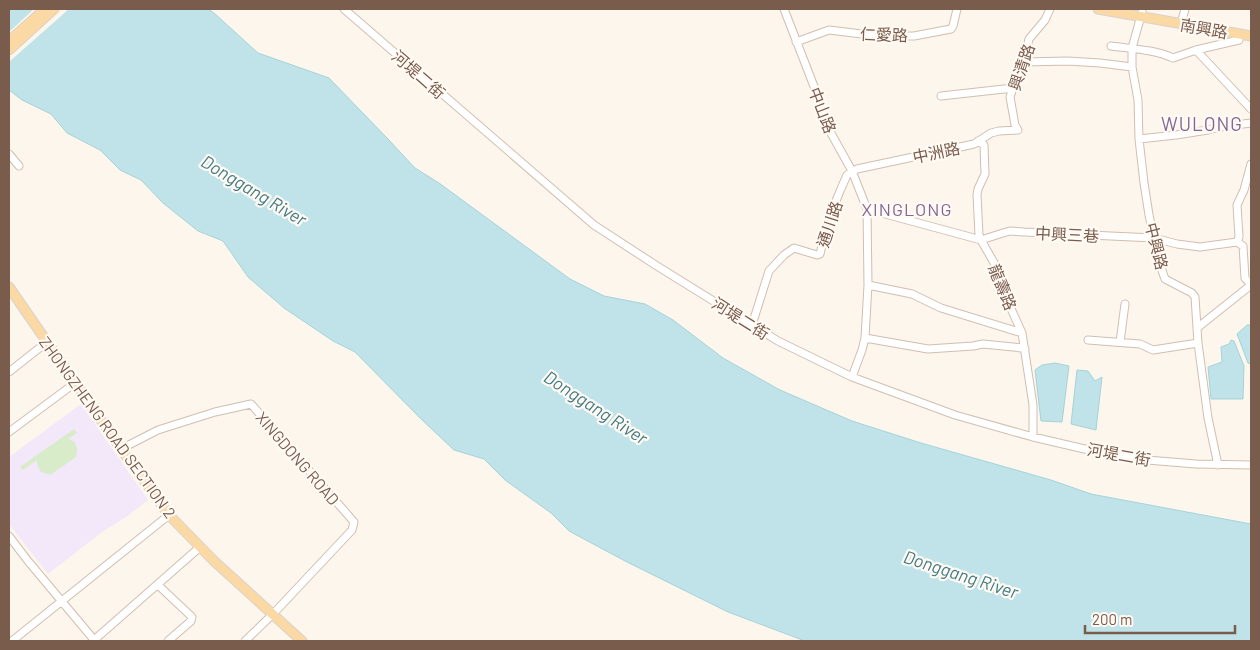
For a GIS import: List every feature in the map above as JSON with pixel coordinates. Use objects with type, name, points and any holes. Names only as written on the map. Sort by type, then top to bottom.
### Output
[{"type":"main road","points":[[9,41],[44,9]]},
{"type":"main road","points":[[9,50],[54,9]]},
{"type":"main road","name":"南興路","points":[[1098,9],[1141,14],[1251,36]]},
{"type":"main road","name":"南興路","points":[[1126,9],[1141,14]]},
{"type":"main road","name":"南興路","points":[[1182,22],[1251,30]]},
{"type":"main road","name":"ZHONGZHENG ROAD SECTION 2","points":[[9,287],[121,450],[169,515],[200,547],[302,641]]},
{"type":"street","name":"河堤二街","points":[[346,9],[594,225],[778,341],[852,377],[955,415],[1033,437],[1106,454],[1147,460],[1196,464],[1251,465]]},
{"type":"street","name":"中山路","points":[[784,9],[828,126],[852,171],[867,209],[868,285],[865,338],[852,377]]},
{"type":"street","name":"仁愛路","points":[[796,42],[829,30],[878,36],[914,36],[951,29],[956,9]]},
{"type":"street","name":"興清路","points":[[1018,130],[1015,125],[1010,97],[1021,74],[1029,39],[1045,20],[1050,9]]},
{"type":"street","points":[[1182,22],[1185,9]]},
{"type":"street","name":"中興路","points":[[1141,14],[1132,48],[1132,67],[1138,100],[1139,139],[1149,215],[1159,262],[1165,279],[1192,293],[1195,297],[1198,342],[1208,418],[1218,465]]},
{"type":"street","points":[[1111,46],[1162,53],[1173,58],[1196,50],[1240,40]]},
{"type":"street","points":[[1196,50],[1251,110]]},
{"type":"street","points":[[1024,62],[1068,60],[1132,67]]},
{"type":"street","points":[[941,96],[1013,88]]},
{"type":"street","points":[[1139,139],[1251,123]]},
{"type":"street","name":"中洲路","points":[[852,171],[974,144],[991,133],[1018,130]]},
{"type":"street","name":"龍壽路","points":[[978,141],[984,145],[985,174],[977,195],[979,234],[997,268],[1002,289],[1022,333],[1033,405],[1033,437]]},
{"type":"street","points":[[9,154],[19,166]]},
{"type":"street","points":[[1197,328],[1251,285],[1244,278],[1243,246],[1237,242],[1239,237],[1237,205],[1244,190],[1251,164]]},
{"type":"street","name":"通川路","points":[[752,325],[769,271],[777,262],[794,248],[817,255],[820,254],[828,221],[847,175],[852,171]]},
{"type":"street","points":[[867,209],[981,240]]},
{"type":"street","name":"中興三巷","points":[[981,240],[1010,231],[1154,238],[1200,247],[1237,242]]},
{"type":"street","points":[[868,285],[912,294],[942,308],[1022,333]]},
{"type":"street","points":[[1120,342],[1125,304]]},
{"type":"street","points":[[865,338],[928,349],[983,344],[1025,349]]},
{"type":"street","points":[[1088,340],[1140,344],[1153,350],[1198,342]]},
{"type":"street","points":[[9,370],[47,342]]},
{"type":"street","points":[[9,432],[74,383]]},
{"type":"street","name":"XINGDONG ROAD","points":[[121,450],[158,430],[214,412],[250,404],[354,522],[352,530],[272,614]]},
{"type":"street","points":[[17,640],[61,601],[169,515]]},
{"type":"street","points":[[9,537],[94,641],[200,547]]},
{"type":"street","points":[[158,585],[192,617],[191,621],[168,641]]},
{"type":"street","points":[[245,641],[272,614]]},
{"type":"shaded area","points":[[81,404],[148,500],[102,532],[48,574],[9,524],[9,457]]},
{"type":"green space","points":[[74,429],[77,433],[68,439],[75,443],[76,457],[50,475],[41,472],[37,460],[23,470],[20,467]]},
{"type":"water","name":"Donggang River","points":[[9,9],[208,9],[258,53],[329,78],[415,168],[439,183],[570,279],[604,296],[645,304],[673,320],[723,358],[780,390],[852,421],[1051,480],[1091,494],[1251,524],[1251,641],[805,641],[728,612],[625,561],[569,531],[551,513],[505,480],[484,459],[454,450],[355,352],[333,341],[284,308],[248,277],[223,241],[198,231],[163,203],[141,180],[120,170],[100,150],[67,133],[51,114],[22,100],[9,90]]},
{"type":"water","points":[[1247,325],[1251,325],[1251,364],[1248,363],[1237,334]]},
{"type":"water","points":[[1231,340],[1234,341],[1244,366],[1243,399],[1211,399],[1208,367],[1222,362],[1221,347],[1229,344]]},
{"type":"water","points":[[1055,363],[1069,366],[1062,422],[1041,421],[1035,370],[1042,365]]},
{"type":"water","points":[[1077,370],[1088,371],[1095,381],[1102,377],[1096,430],[1071,424]]},
{"type":"pier","points":[[34,9],[69,9],[9,62],[9,32]]},
{"type":"district","name":"WULONG","points":[[1202,123]]},
{"type":"district","name":"XINGLONG","points":[[907,209]]}]
